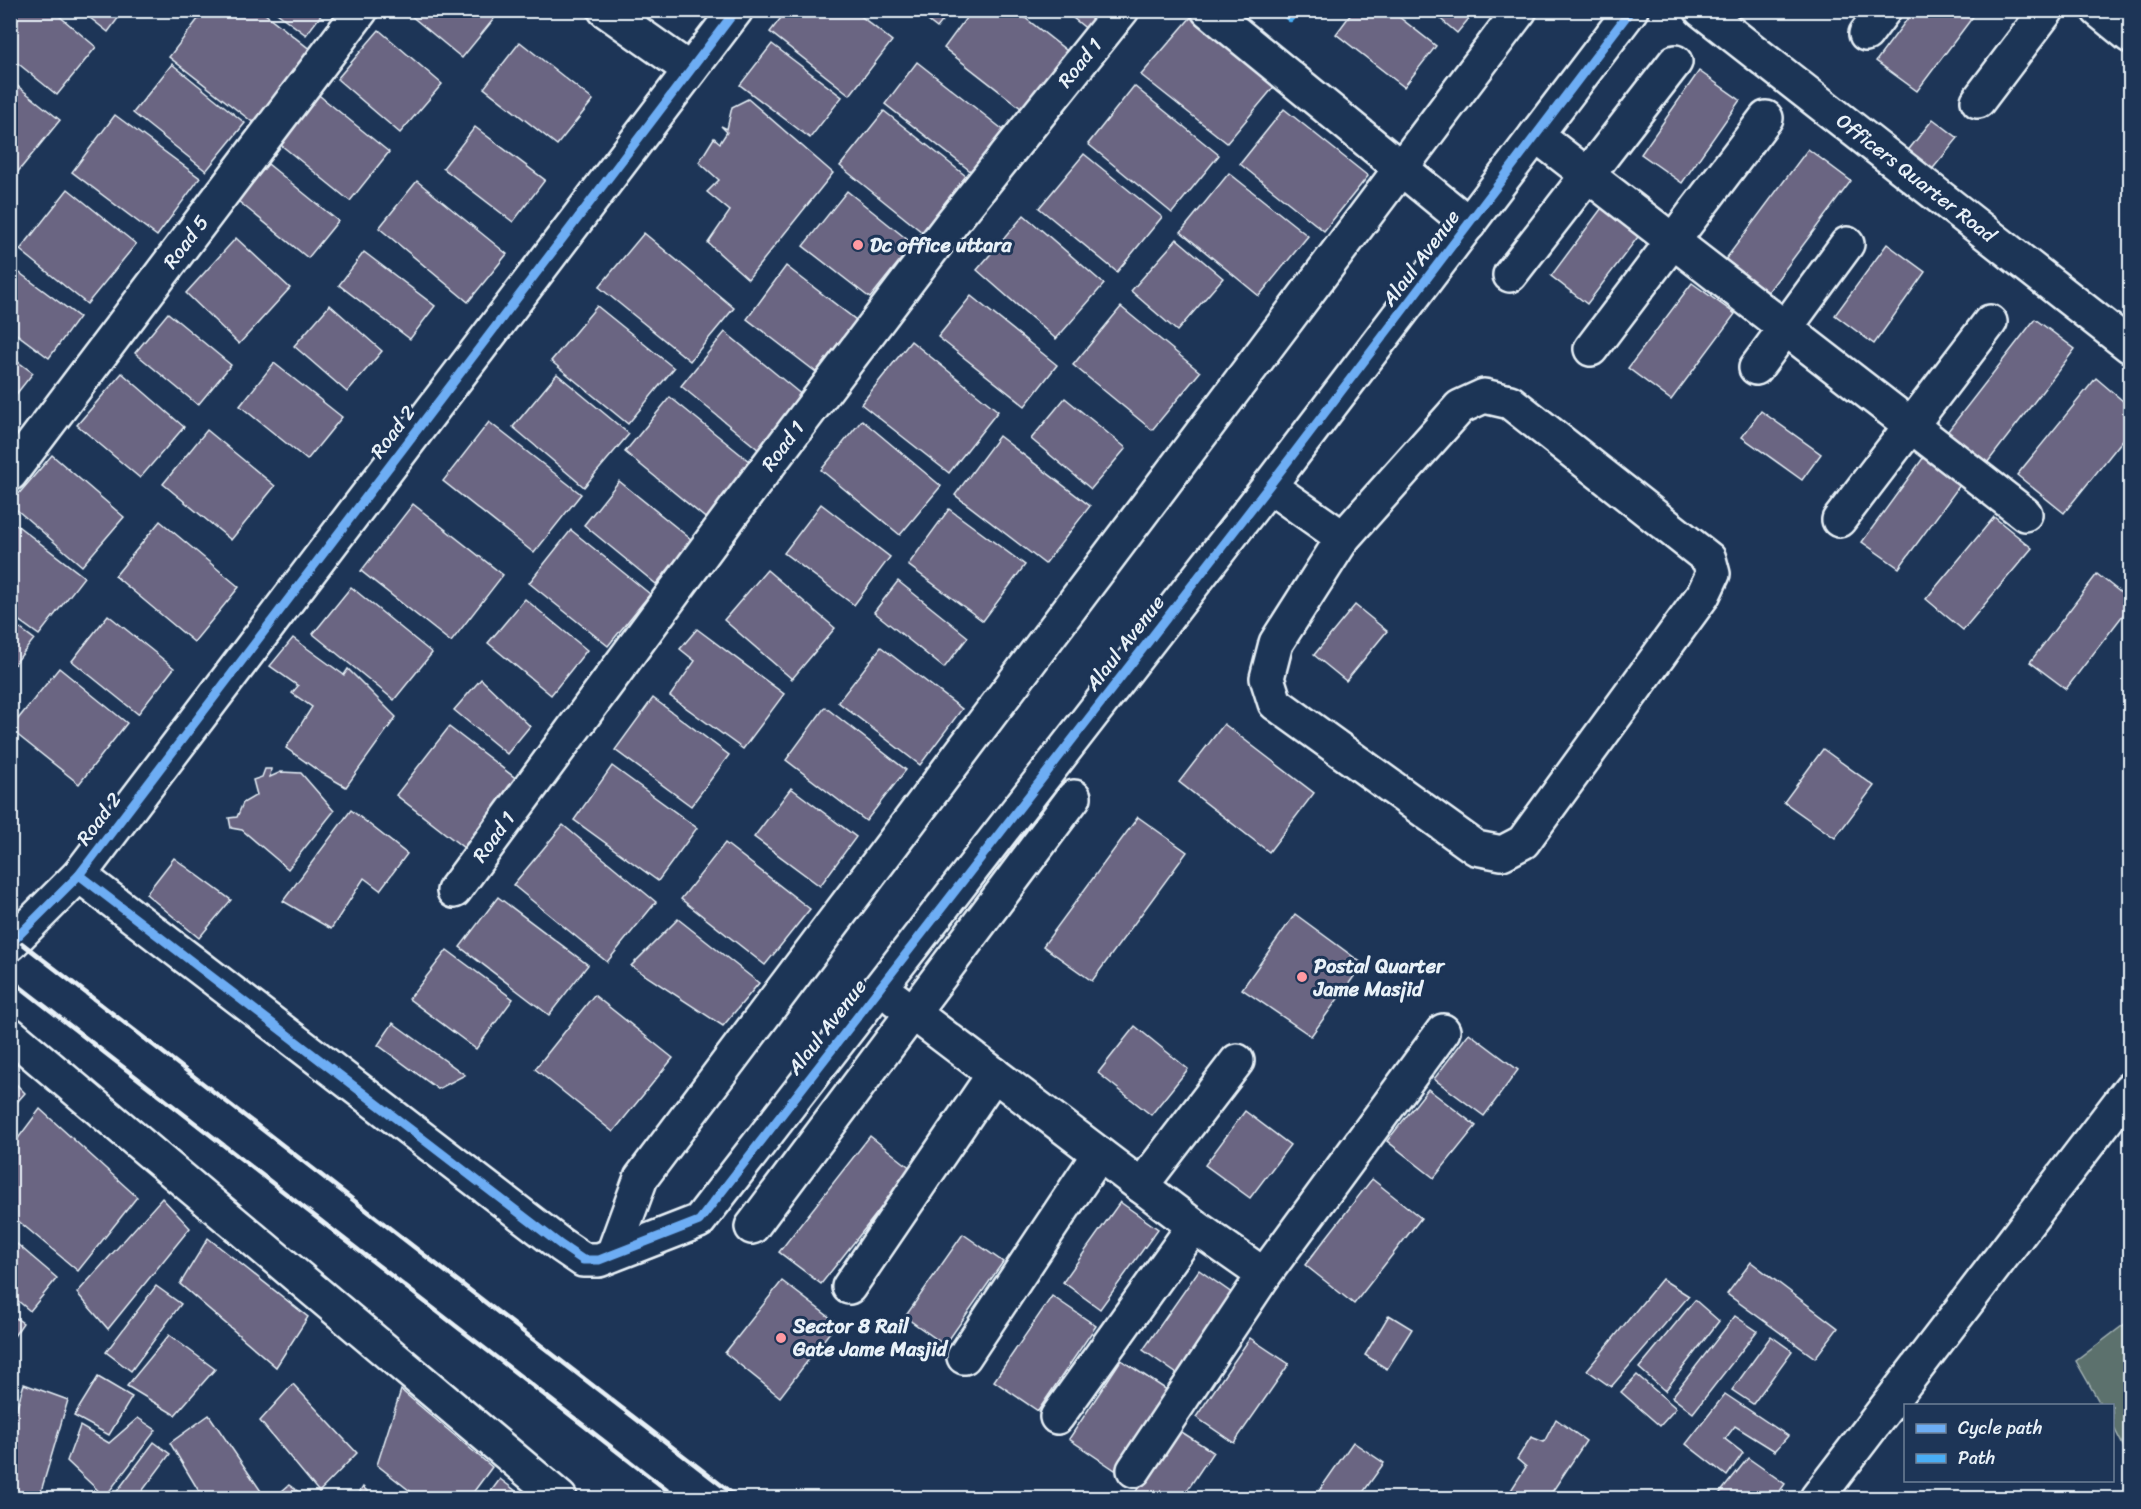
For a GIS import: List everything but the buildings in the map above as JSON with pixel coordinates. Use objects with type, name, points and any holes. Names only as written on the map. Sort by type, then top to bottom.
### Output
[{"type":"street","name":"Road 5","points":[[10,474],[361,10]]},
{"type":"street","points":[[605,10],[690,70]]},
{"type":"street","name":"Road 2","points":[[10,944],[79,875],[736,10]]},
{"type":"street","name":"Road 1","points":[[454,891],[732,513],[951,224],[1122,10]]},
{"type":"street","points":[[1208,10],[1469,224]]},
{"type":"street","points":[[613,1254],[640,1178],[1520,10]]},
{"type":"street","name":"Alaul Avenue","points":[[79,875],[561,1245],[584,1260],[599,1260],[699,1221],[1269,486],[1631,10]]},
{"type":"street","name":"Officers Quarter Road","points":[[1701,10],[2130,346]]},
{"type":"street","points":[[1978,101],[2048,10]]},
{"type":"street","points":[[2098,10],[2130,36]]},
{"type":"street","points":[[1510,275],[1675,62]]},
{"type":"street","points":[[1591,350],[1766,118]]},
{"type":"street","points":[[1536,135],[2025,514]]},
{"type":"street","points":[[1756,368],[1847,244]]},
{"type":"street","points":[[1839,520],[1990,322]]},
{"type":"street","points":[[1484,396],[1510,402],[1709,559],[1713,574],[1703,595],[1523,842],[1502,853],[1476,849],[1275,703],[1267,678],[1276,643],[1343,538],[1460,406],[1484,396]]},
{"type":"street","points":[[1269,486],[1343,538]]},
{"type":"street","points":[[752,1227],[1074,797]]},
{"type":"street","points":[[880,987],[1194,1226],[1264,1275]]},
{"type":"street","points":[[1134,1470],[1264,1275],[1443,1031]]},
{"type":"street","points":[[10,1034],[560,1498]]},
{"type":"street","points":[[1141,1186],[1237,1061]]},
{"type":"street","points":[[849,1287],[994,1074]]},
{"type":"street","points":[[1817,1498],[2130,1089]]},
{"type":"street","points":[[964,1357],[1100,1154]]},
{"type":"street","points":[[1056,1417],[1194,1226]]},
{"type":"green space","points":[[2130,1320],[2130,1459],[2114,1428],[2114,1404],[2100,1404],[2076,1361]]},
{"type":"railway","points":[[10,934],[738,1498]]},
{"type":"railway","points":[[10,979],[677,1498]]},
{"type":"marked path","points":[[1281,10],[1290,18],[1296,10]]},
{"type":"cycle path","points":[[10,944],[79,875],[736,10]]},
{"type":"cycle path","points":[[79,875],[583,1260],[599,1260],[699,1221],[1269,486],[1631,10]]},
{"type":"place","name":"Dc office uttara","points":[[858,245]]},
{"type":"place","name":"Postal Quarter Jame Masjid","points":[[1302,977]]},
{"type":"place","name":"Sector 8 Rail Gate Jame Masjid","points":[[781,1338]]}]
